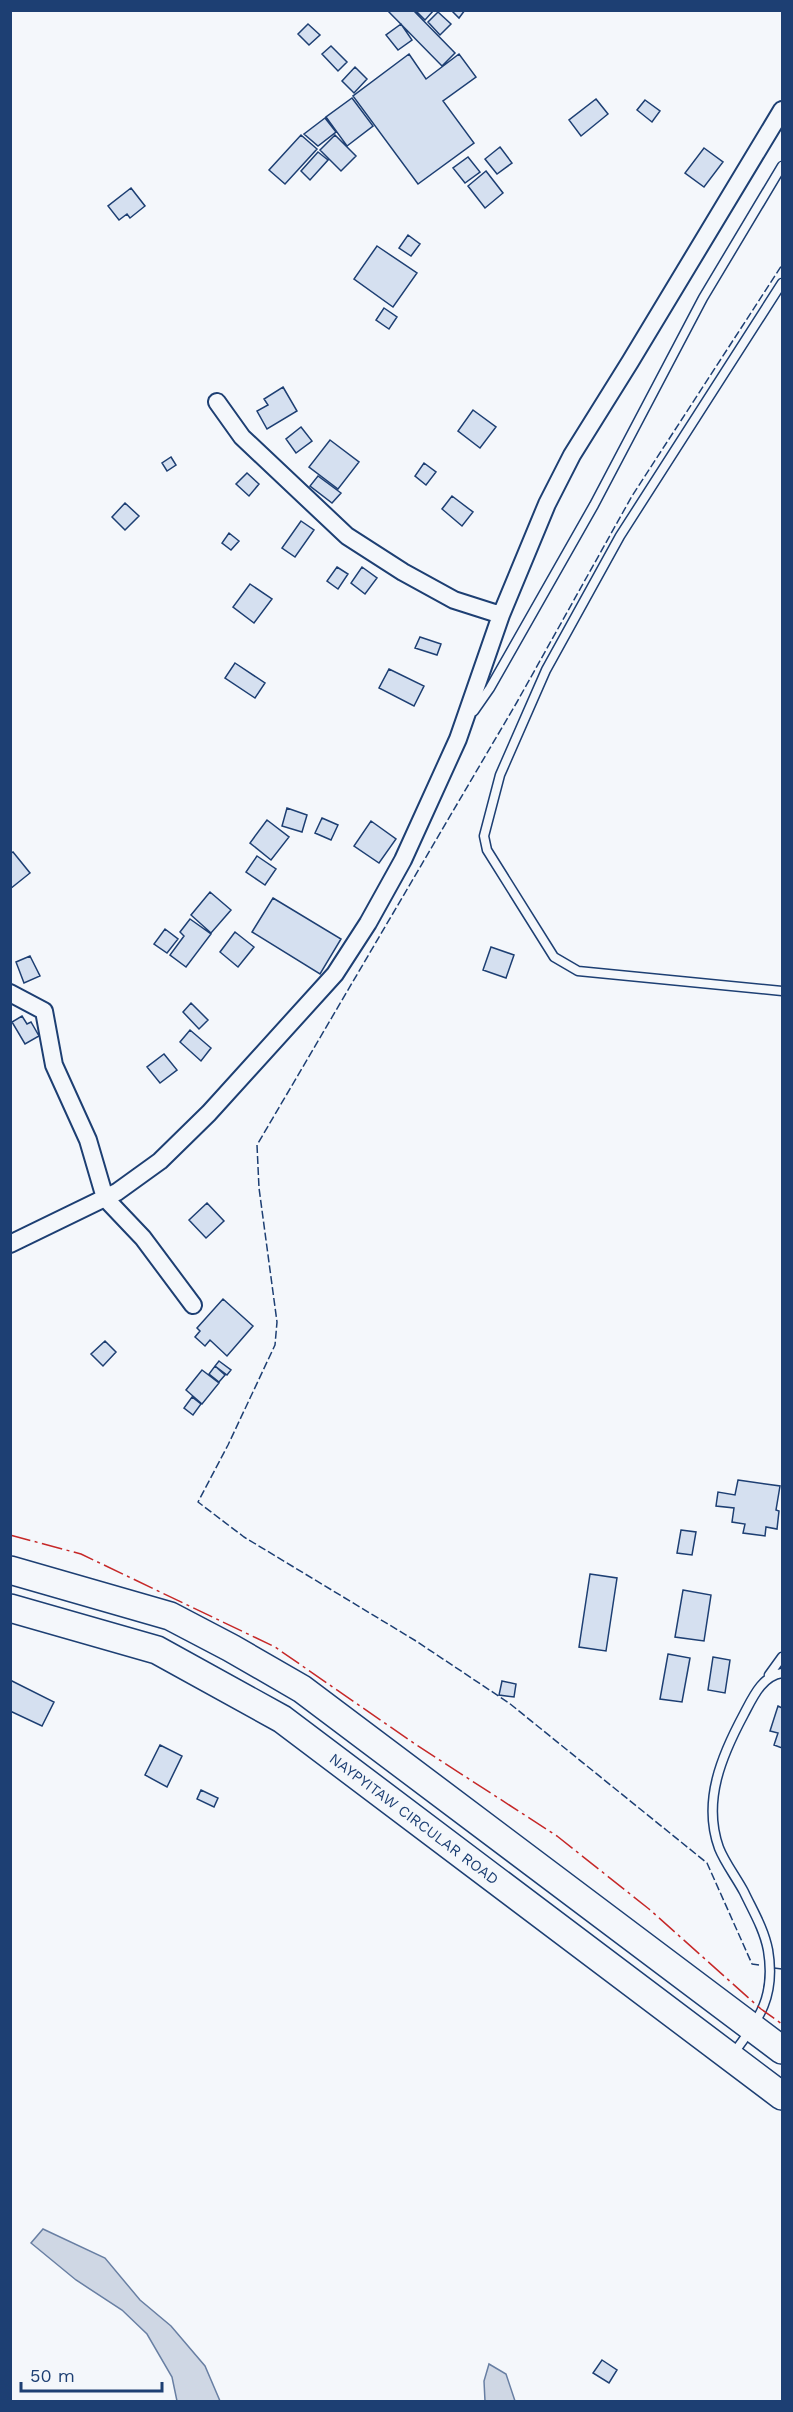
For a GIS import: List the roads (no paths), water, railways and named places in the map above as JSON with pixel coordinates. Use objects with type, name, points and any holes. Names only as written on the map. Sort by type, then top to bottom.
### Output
[{"type":"main road","points":[[10,1570],[170,1616],[302,1689],[783,2050]]},
{"type":"main road","name":"NAYPYITAW CIRCULAR ROAD","points":[[10,1608],[157,1650],[282,1719],[783,2096]]},
{"type":"street","points":[[10,1244],[117,1192],[160,1161],[209,1113],[335,974],[368,923],[403,860],[463,726],[501,615],[547,504],[572,454],[783,110]]},
{"type":"street","points":[[217,402],[242,437],[347,536],[403,572],[454,600],[501,615]]},
{"type":"street","points":[[10,993],[44,1011],[54,1065],[87,1140],[105,1198],[143,1238],[193,1305]]},
{"type":"lane","points":[[463,726],[496,678],[594,505],[703,298],[783,166]]},
{"type":"lane","points":[[783,283],[620,536],[546,670],[500,776],[484,836],[487,850],[552,954],[578,971],[783,991]]},
{"type":"lane","points":[[730,2056],[760,2017],[766,2000],[769,1978],[768,1951],[761,1925],[720,1849],[711,1817],[714,1792],[729,1743],[755,1693],[783,1657]]},
{"type":"lane","points":[[767,1678],[783,1673]]}]
